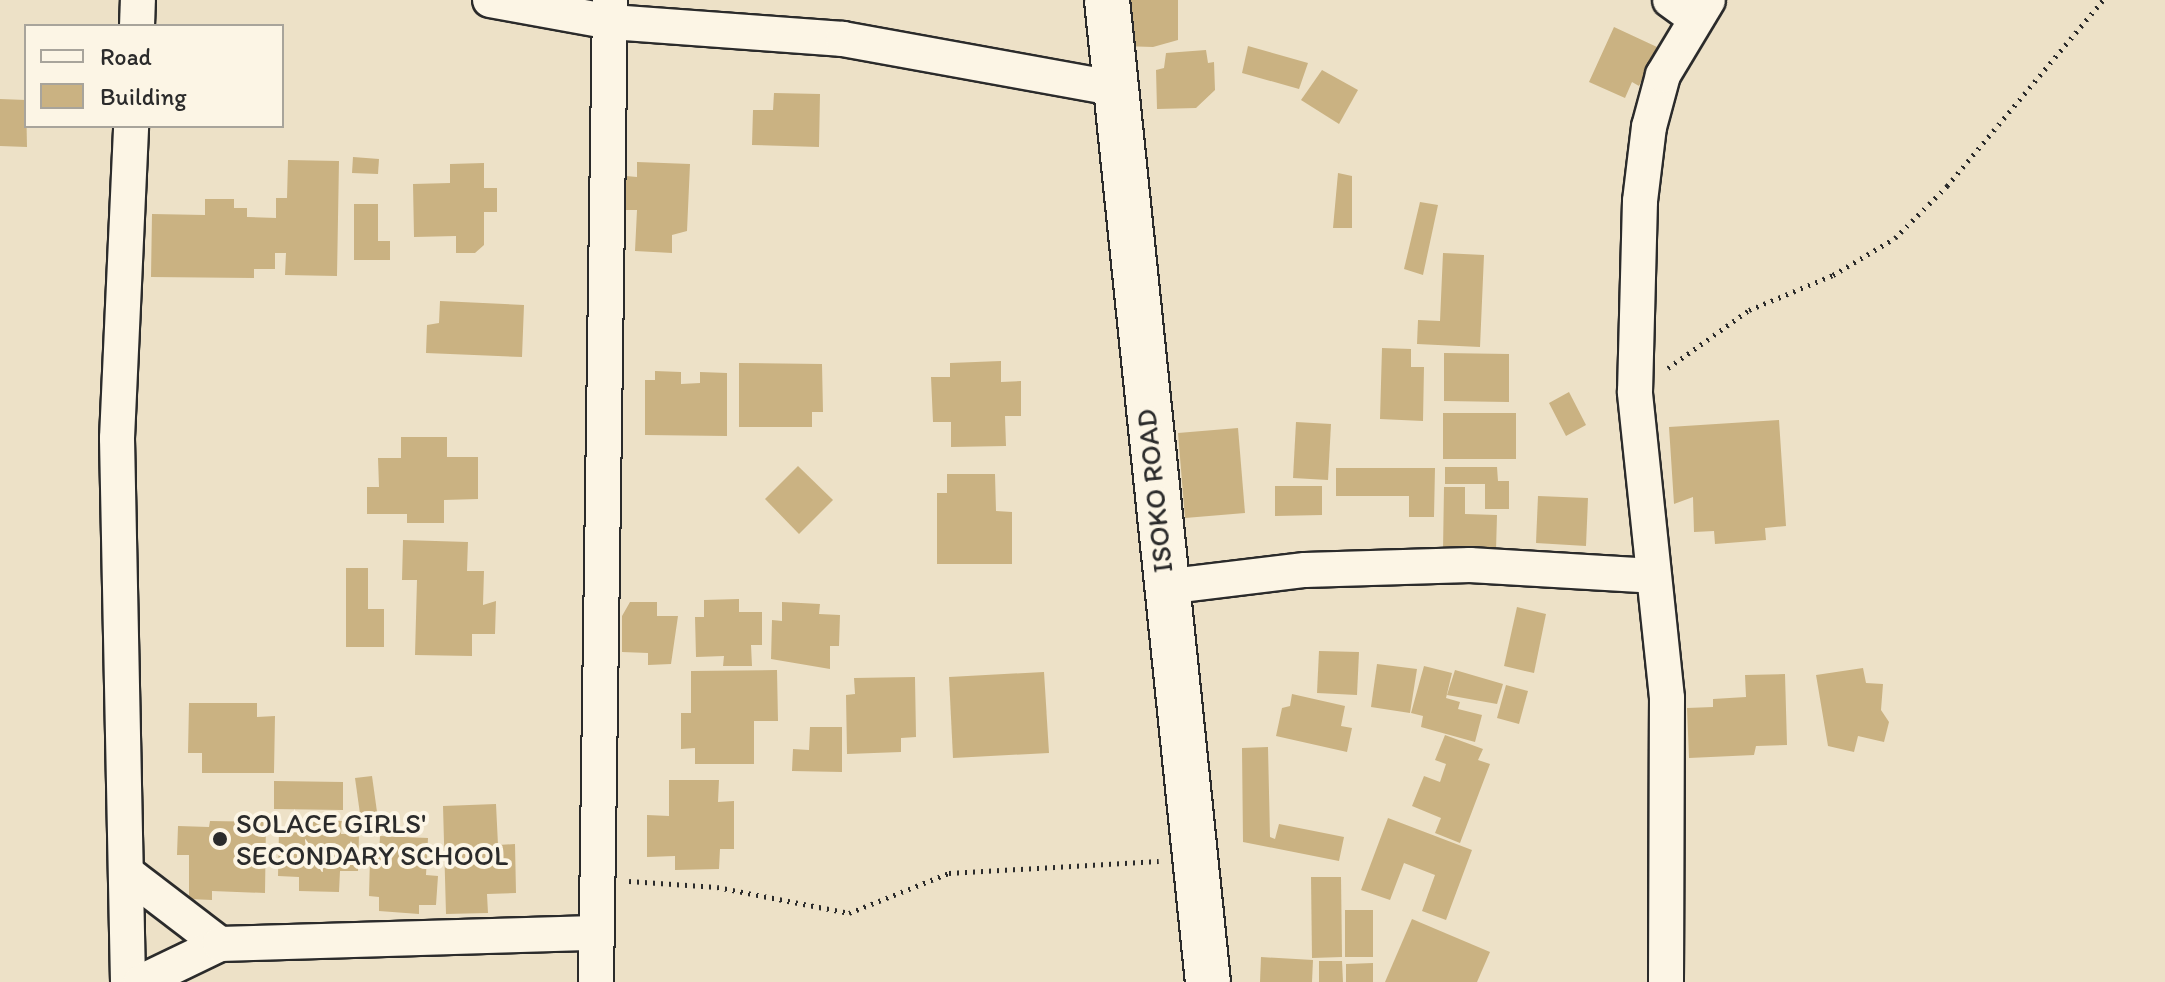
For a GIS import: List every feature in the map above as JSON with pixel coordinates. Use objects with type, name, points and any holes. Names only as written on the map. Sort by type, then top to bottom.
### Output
[{"type":"street","points":[[137,24],[138,0]]},
{"type":"street","points":[[490,0],[843,39],[1113,88]]},
{"type":"street","name":"ISOKO ROAD","points":[[1107,0],[1113,88],[1164,587],[1198,856],[1208,982]]},
{"type":"street","points":[[1666,982],[1667,698],[1635,392],[1640,201],[1649,127],[1663,75],[1691,6]]},
{"type":"street","points":[[596,982],[610,11]]},
{"type":"street","points":[[128,982],[117,438],[131,128]]},
{"type":"street","points":[[1164,587],[1305,570],[1470,565],[1653,576]]},
{"type":"street","points":[[127,873],[220,944]]},
{"type":"street","points":[[141,982],[220,944],[595,933]]},
{"type":"path","points":[[1635,392],[1749,310],[1833,275],[1895,238],[1947,186],[2103,0]]},
{"type":"path","points":[[596,879],[717,887],[849,913],[949,873],[1198,856]]},
{"type":"building","points":[[1119,0],[1178,0],[1178,40],[1153,47],[1121,46]]},
{"type":"building","points":[[1614,27],[1657,47],[1639,86],[1632,82],[1625,98],[1589,82]]},
{"type":"building","points":[[1248,46],[1308,63],[1299,89],[1242,73]]},
{"type":"building","points":[[1206,50],[1208,63],[1214,62],[1215,90],[1196,108],[1157,109],[1156,70],[1164,68],[1166,53]]},
{"type":"building","points":[[1322,70],[1358,90],[1339,124],[1301,100]]},
{"type":"building","points":[[774,93],[820,94],[819,147],[752,145],[753,110],[773,110]]},
{"type":"building","points":[[0,99],[24,100],[27,147],[0,146]]},
{"type":"building","points":[[353,157],[379,159],[378,174],[352,173]]},
{"type":"building","points":[[288,160],[339,161],[337,276],[285,275],[286,253],[275,253],[275,269],[254,269],[254,278],[151,277],[152,214],[205,215],[205,199],[234,199],[234,208],[247,208],[247,217],[276,218],[276,198],[287,198]]},
{"type":"building","points":[[637,162],[690,164],[687,231],[672,235],[672,253],[635,251],[637,210],[625,210],[626,176],[637,177]]},
{"type":"building","points":[[484,163],[484,188],[497,188],[497,212],[484,212],[484,245],[475,253],[456,253],[456,236],[414,237],[413,184],[450,183],[450,164]]},
{"type":"building","points":[[1338,173],[1352,176],[1352,228],[1333,228]]},
{"type":"building","points":[[1420,202],[1438,205],[1423,275],[1404,269]]},
{"type":"building","points":[[354,204],[378,204],[378,241],[390,241],[390,260],[354,260]]},
{"type":"building","points":[[1443,253],[1484,255],[1480,347],[1417,344],[1418,320],[1440,321]]},
{"type":"building","points":[[440,301],[524,305],[522,357],[426,353],[427,325],[439,323]]},
{"type":"building","points":[[1382,348],[1411,349],[1411,367],[1424,367],[1423,421],[1380,419]]},
{"type":"building","points":[[1444,353],[1509,354],[1509,402],[1444,401]]},
{"type":"building","points":[[1001,361],[1001,382],[1021,381],[1021,416],[1005,416],[1006,446],[951,447],[951,422],[933,422],[931,377],[950,377],[950,363]]},
{"type":"building","points":[[739,363],[822,364],[823,412],[812,412],[812,427],[739,427]]},
{"type":"building","points":[[655,371],[681,372],[681,384],[700,383],[700,372],[727,373],[727,436],[645,435],[645,380],[655,380]]},
{"type":"building","points":[[1569,392],[1586,425],[1566,436],[1549,403]]},
{"type":"building","points":[[1443,413],[1516,413],[1516,459],[1443,459]]},
{"type":"building","points":[[1779,420],[1786,526],[1765,528],[1766,540],[1715,544],[1714,531],[1694,532],[1693,497],[1674,504],[1669,427]]},
{"type":"building","points":[[1296,422],[1331,424],[1328,480],[1293,478]]},
{"type":"building","points":[[1238,428],[1245,513],[1185,518],[1178,433]]},
{"type":"building","points":[[401,437],[447,437],[447,457],[478,457],[478,499],[444,500],[444,523],[407,523],[407,514],[367,514],[367,487],[379,487],[378,458],[401,458]]},
{"type":"building","points":[[798,466],[833,500],[799,534],[765,499]]},
{"type":"building","points":[[1445,467],[1497,467],[1498,481],[1509,481],[1509,509],[1485,509],[1485,484],[1445,484]]},
{"type":"building","points":[[1336,468],[1435,468],[1434,517],[1409,517],[1409,496],[1336,496]]},
{"type":"building","points":[[947,474],[995,474],[996,511],[1012,512],[1012,564],[937,564],[937,493],[947,493]]},
{"type":"building","points":[[1275,486],[1322,486],[1322,515],[1275,516]]},
{"type":"building","points":[[1444,487],[1465,487],[1465,514],[1497,515],[1496,551],[1443,551]]},
{"type":"building","points":[[1538,496],[1588,498],[1586,546],[1536,543]]},
{"type":"building","points":[[403,540],[468,542],[467,571],[484,571],[483,605],[496,601],[495,634],[472,634],[472,656],[415,655],[417,580],[402,580]]},
{"type":"building","points":[[346,568],[368,568],[368,609],[384,609],[384,647],[346,647]]},
{"type":"building","points":[[739,599],[739,612],[762,612],[762,645],[751,645],[752,666],[723,666],[724,656],[696,657],[695,617],[704,617],[704,600]]},
{"type":"building","points":[[630,602],[657,602],[657,616],[678,616],[671,664],[648,665],[648,653],[622,652],[622,616]]},
{"type":"building","points":[[782,602],[820,604],[819,614],[840,615],[839,646],[830,646],[830,669],[771,659],[772,620],[782,621]]},
{"type":"building","points":[[1517,607],[1546,614],[1534,673],[1504,666]]},
{"type":"building","points":[[1319,651],[1359,652],[1357,695],[1317,693]]},
{"type":"building","points":[[1377,664],[1417,669],[1410,713],[1371,707]]},
{"type":"building","points":[[1424,666],[1452,673],[1446,698],[1460,702],[1458,709],[1482,715],[1475,742],[1421,727],[1423,716],[1411,713]]},
{"type":"building","points":[[1863,668],[1866,683],[1883,684],[1881,710],[1889,722],[1884,742],[1858,736],[1854,752],[1828,746],[1816,675]]},
{"type":"building","points":[[777,670],[778,721],[754,721],[754,764],[695,764],[695,748],[681,749],[681,713],[691,713],[691,671]]},
{"type":"building","points":[[1455,670],[1503,684],[1497,704],[1447,695]]},
{"type":"building","points":[[1044,672],[1049,753],[953,758],[949,677]]},
{"type":"building","points":[[1785,674],[1787,745],[1756,746],[1754,755],[1689,758],[1687,708],[1713,707],[1713,699],[1746,697],[1745,675]]},
{"type":"building","points":[[915,677],[916,737],[901,738],[901,752],[847,754],[846,695],[855,694],[854,678]]},
{"type":"building","points":[[1506,685],[1528,691],[1519,724],[1497,718]]},
{"type":"building","points":[[1292,694],[1345,706],[1341,726],[1352,728],[1347,752],[1276,736],[1282,708],[1290,706]]},
{"type":"building","points":[[189,703],[257,703],[257,717],[275,716],[274,773],[202,773],[202,753],[188,753]]},
{"type":"building","points":[[810,727],[842,727],[842,772],[792,771],[793,749],[809,750]]},
{"type":"building","points":[[1445,735],[1483,749],[1478,760],[1490,764],[1460,843],[1435,833],[1441,818],[1412,806],[1424,776],[1440,782],[1446,764],[1435,760]]},
{"type":"building","points":[[1268,747],[1270,837],[1275,839],[1279,824],[1344,837],[1339,861],[1243,842],[1242,748]]},
{"type":"building","points":[[372,776],[378,819],[361,821],[355,778]]},
{"type":"building","points":[[669,780],[719,780],[718,802],[734,801],[734,849],[720,849],[719,869],[675,870],[675,856],[647,857],[647,815],[669,816]]},
{"type":"building","points":[[274,781],[343,782],[343,810],[274,809]]},
{"type":"building","points":[[496,804],[498,845],[515,844],[516,893],[487,894],[488,913],[446,914],[443,806]]},
{"type":"building","points":[[1388,818],[1472,850],[1446,920],[1422,911],[1435,875],[1404,863],[1390,900],[1361,890]]},
{"type":"building","points":[[313,820],[342,821],[341,834],[359,834],[358,871],[340,871],[339,892],[299,891],[299,877],[278,876],[279,831],[313,831]]},
{"type":"building","points":[[210,821],[266,822],[265,893],[212,891],[212,900],[189,899],[189,855],[177,855],[178,826],[209,827]]},
{"type":"building","points":[[380,836],[428,838],[426,875],[438,876],[436,905],[419,905],[419,914],[379,911],[379,897],[369,896],[370,857],[379,858]]},
{"type":"building","points":[[1311,877],[1341,877],[1342,957],[1312,958]]},
{"type":"building","points":[[1345,910],[1373,910],[1373,957],[1345,957]]},
{"type":"building","points":[[1412,919],[1490,952],[1477,982],[1385,982]]},
{"type":"building","points":[[1261,957],[1313,960],[1312,982],[1260,982]]},
{"type":"building","points":[[1319,961],[1342,961],[1343,982],[1319,982]]},
{"type":"building","points":[[1373,963],[1373,982],[1346,982],[1346,964]]},
{"type":"place","name":"SOLACE GIRLS' SECONDARY SCHOOL","points":[[220,839]]}]
